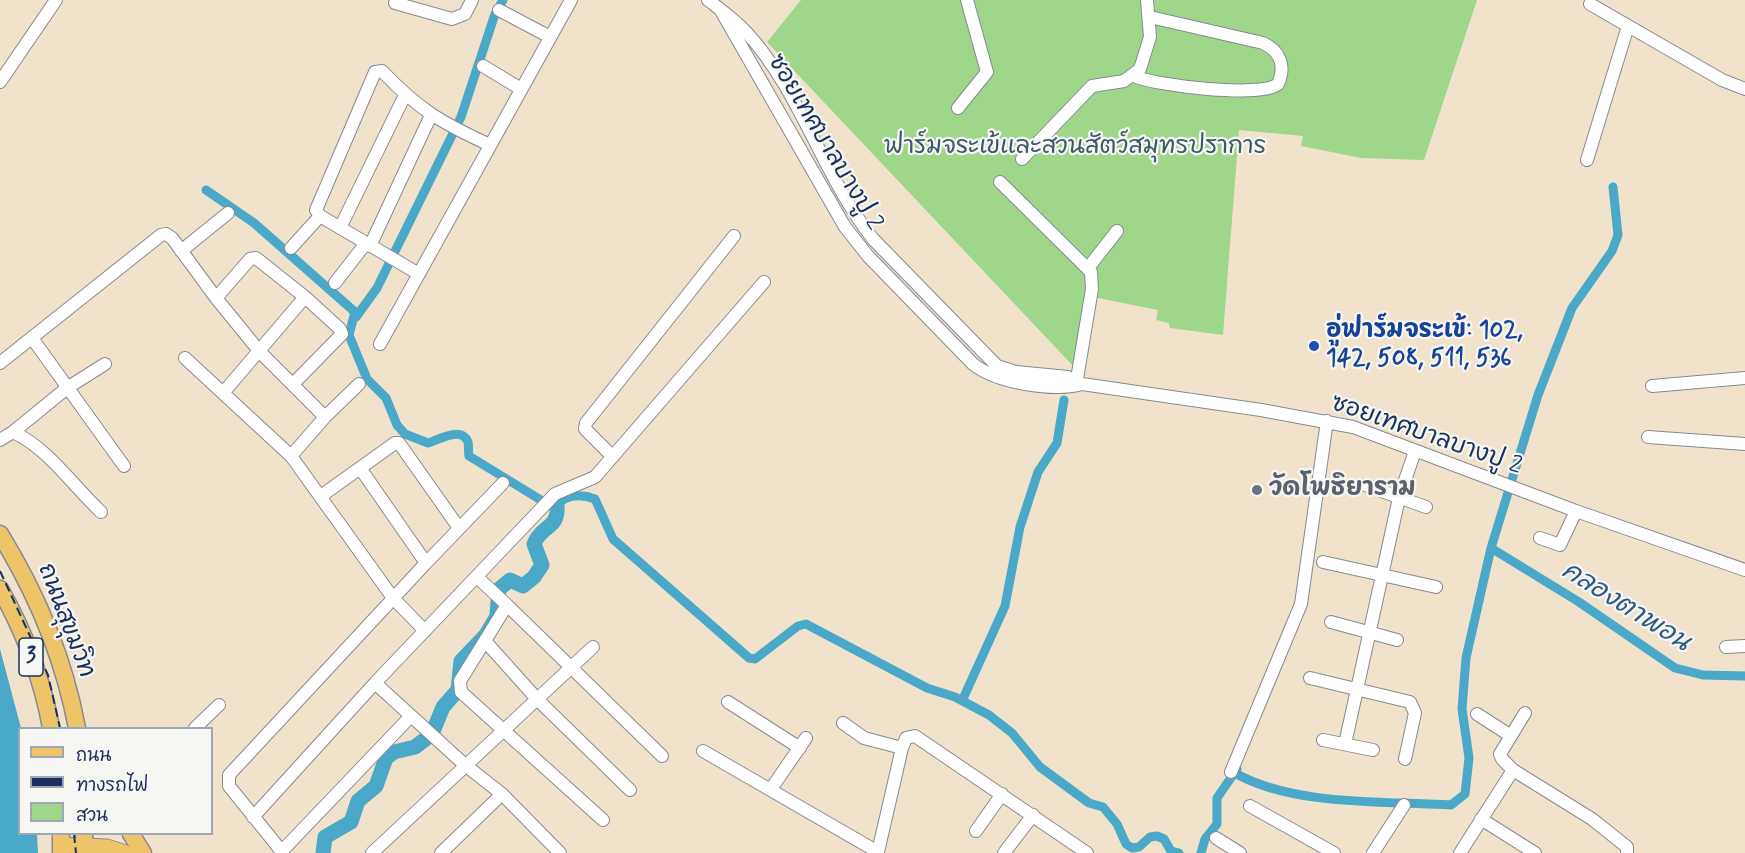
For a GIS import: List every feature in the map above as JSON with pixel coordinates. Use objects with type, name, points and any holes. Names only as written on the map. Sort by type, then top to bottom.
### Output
[{"type":"highway","name":"ถนนสุขุมวิท","points":[[0,534],[43,616],[61,669],[77,727]]},
{"type":"highway","name":"ถนนสุขุมวิท","points":[[0,589],[23,637],[38,676],[51,727]]},
{"type":"highway","points":[[131,835],[143,853]]},
{"type":"main road","points":[[61,844],[107,847],[126,853]]},
{"type":"street","points":[[0,82],[56,0]]},
{"type":"street","points":[[395,3],[452,19],[465,14],[472,0]]},
{"type":"street","points":[[380,344],[571,0]]},
{"type":"street","name":"ซอยเทศบาลบางปู 2","points":[[708,0],[746,32],[771,67],[857,219],[873,239],[980,351],[1004,369],[1328,421],[1370,433],[1576,511],[1745,570]]},
{"type":"street","points":[[958,108],[987,72],[967,0]]},
{"type":"street","points":[[1022,159],[1092,86],[1124,81],[1134,76],[1146,57],[1150,17],[1147,0]]},
{"type":"street","points":[[1590,4],[1733,86],[1745,89]]},
{"type":"street","points":[[499,10],[550,37]]},
{"type":"street","points":[[1134,76],[1169,86],[1263,91],[1278,84],[1283,73],[1274,48],[1263,43],[1150,17]]},
{"type":"street","points":[[1587,160],[1628,26]]},
{"type":"street","points":[[483,66],[521,89]]},
{"type":"street","points":[[419,274],[320,216],[316,207],[375,72],[382,70],[405,94],[431,115],[490,145]]},
{"type":"street","points":[[340,228],[405,94]]},
{"type":"street","points":[[335,283],[368,244],[431,115]]},
{"type":"street","points":[[1000,182],[1088,268],[1092,289],[1080,382]]},
{"type":"street","points":[[181,251],[228,213]]},
{"type":"street","points":[[291,248],[320,216]]},
{"type":"street","points":[[1088,268],[1117,231]]},
{"type":"street","points":[[0,363],[161,234],[169,235],[260,352],[325,417]]},
{"type":"street","points":[[613,457],[585,429],[586,423],[734,236]]},
{"type":"street","points":[[216,298],[250,259],[256,258],[305,297],[340,329],[342,334],[293,384]]},
{"type":"street","points":[[253,817],[375,682],[555,494],[592,480],[764,282]]},
{"type":"street","points":[[223,393],[305,297]]},
{"type":"street","points":[[32,338],[124,466]]},
{"type":"street","points":[[185,358],[291,456],[393,598],[425,631]]},
{"type":"street","points":[[0,440],[68,388],[105,364]]},
{"type":"street","points":[[1652,386],[1745,378]]},
{"type":"street","points":[[291,456],[325,417],[359,384]]},
{"type":"street","points":[[1231,772],[1301,604],[1328,421]]},
{"type":"street","points":[[13,432],[26,438],[53,462],[101,512]]},
{"type":"street","points":[[1648,437],[1745,444]]},
{"type":"street","points":[[321,496],[395,443],[403,444],[459,528]]},
{"type":"street","points":[[1345,744],[1399,498],[1415,451]]},
{"type":"street","points":[[360,468],[426,563]]},
{"type":"street","points":[[410,717],[282,852],[229,786],[229,775],[503,483]]},
{"type":"street","points":[[1365,485],[1426,507]]},
{"type":"street","points":[[1540,538],[1560,545],[1576,511]]},
{"type":"street","points":[[1323,562],[1436,587]]},
{"type":"street","points":[[477,577],[573,667],[662,756]]},
{"type":"street","points":[[507,605],[459,687],[501,730],[603,820]]},
{"type":"street","points":[[1330,622],[1397,639]]},
{"type":"street","points":[[485,641],[537,699],[630,790]]},
{"type":"street","points":[[1726,647],[1745,646]]},
{"type":"street","points":[[372,853],[501,730],[593,647]]},
{"type":"street","points":[[1310,678],[1410,702],[1415,707],[1405,759]]},
{"type":"street","points":[[375,682],[410,717],[502,794],[560,853]]},
{"type":"street","points":[[728,702],[803,743],[771,789]]},
{"type":"street","points":[[197,727],[219,705]]},
{"type":"street","points":[[1525,713],[1500,756],[1513,770],[1592,819],[1627,847],[1628,853]]},
{"type":"street","points":[[1476,714],[1511,736]]},
{"type":"street","points":[[843,723],[864,738],[902,748]]},
{"type":"street","points":[[703,752],[878,852],[902,748],[906,738],[920,737],[1087,853]]},
{"type":"street","points":[[1323,740],[1373,750]]},
{"type":"street","points":[[1460,853],[1513,770]]},
{"type":"street","points":[[441,853],[502,794]]},
{"type":"street","points":[[976,831],[1002,794]]},
{"type":"street","points":[[1373,853],[1404,805]]},
{"type":"street","points":[[1250,806],[1334,853]]},
{"type":"street","points":[[1004,853],[1033,815]]},
{"type":"street","points":[[1481,819],[1535,853]]},
{"type":"street","points":[[1216,838],[1240,853]]},
{"type":"green space","name":"ฟาร์มจระเข้และสวนสัตว์สมุทรปราการ","points":[[801,0],[1477,0],[1424,160],[1361,158],[1301,146],[1303,136],[1239,130],[1223,335],[1170,328],[1169,323],[1156,320],[1158,310],[1088,296],[1075,368],[767,42]]},
{"type":"water","points":[[0,649],[21,727],[18,727],[18,835],[37,835],[38,853],[0,853]]},
{"type":"waterway","points":[[356,317],[377,288],[461,117],[495,14],[503,0]]},
{"type":"waterway","points":[[1235,773],[1258,784],[1284,791],[1340,800],[1451,805],[1465,794],[1469,758],[1462,709],[1466,658],[1491,548],[1538,395],[1572,308],[1612,251],[1618,235],[1613,187]]},
{"type":"waterway","points":[[206,190],[254,223],[355,312],[349,335],[367,379],[386,398],[397,425],[405,434],[428,443],[455,434],[465,437],[468,442],[469,456],[549,505],[557,506],[564,499],[574,496],[595,499],[613,539],[749,658],[755,659],[798,626],[806,624],[927,688],[955,697],[989,715],[1012,733],[1040,767],[1089,803],[1103,807],[1117,824],[1126,844],[1132,848],[1139,847],[1150,837],[1157,836],[1164,839],[1171,851],[1179,853]]},
{"type":"waterway","points":[[962,701],[1005,606],[1020,527],[1038,472],[1057,443],[1064,400]]},
{"type":"waterway","points":[[323,853],[325,837],[351,822],[358,801],[376,786],[386,758],[394,752],[415,747],[432,734],[443,707],[458,690],[461,661],[486,635],[497,616],[499,589],[510,580],[523,586],[534,577],[542,565],[534,544],[555,519],[557,506]]},
{"type":"waterway","name":"คลองตาพอน","points":[[1491,548],[1579,602],[1675,668],[1703,675],[1745,676]]},
{"type":"waterway","points":[[1201,853],[1205,839],[1217,824],[1217,798],[1237,769]]},
{"type":"railway","points":[[0,571],[48,675],[60,727]]},
{"type":"railway","points":[[74,835],[76,853]]},
{"type":"place","name":"อู่ฟาร์มจระเข้: 102, 142, 508, 511, 536","points":[[1314,346]]},
{"type":"place","name":"วัดโพธิยาราม","points":[[1257,490]]}]
